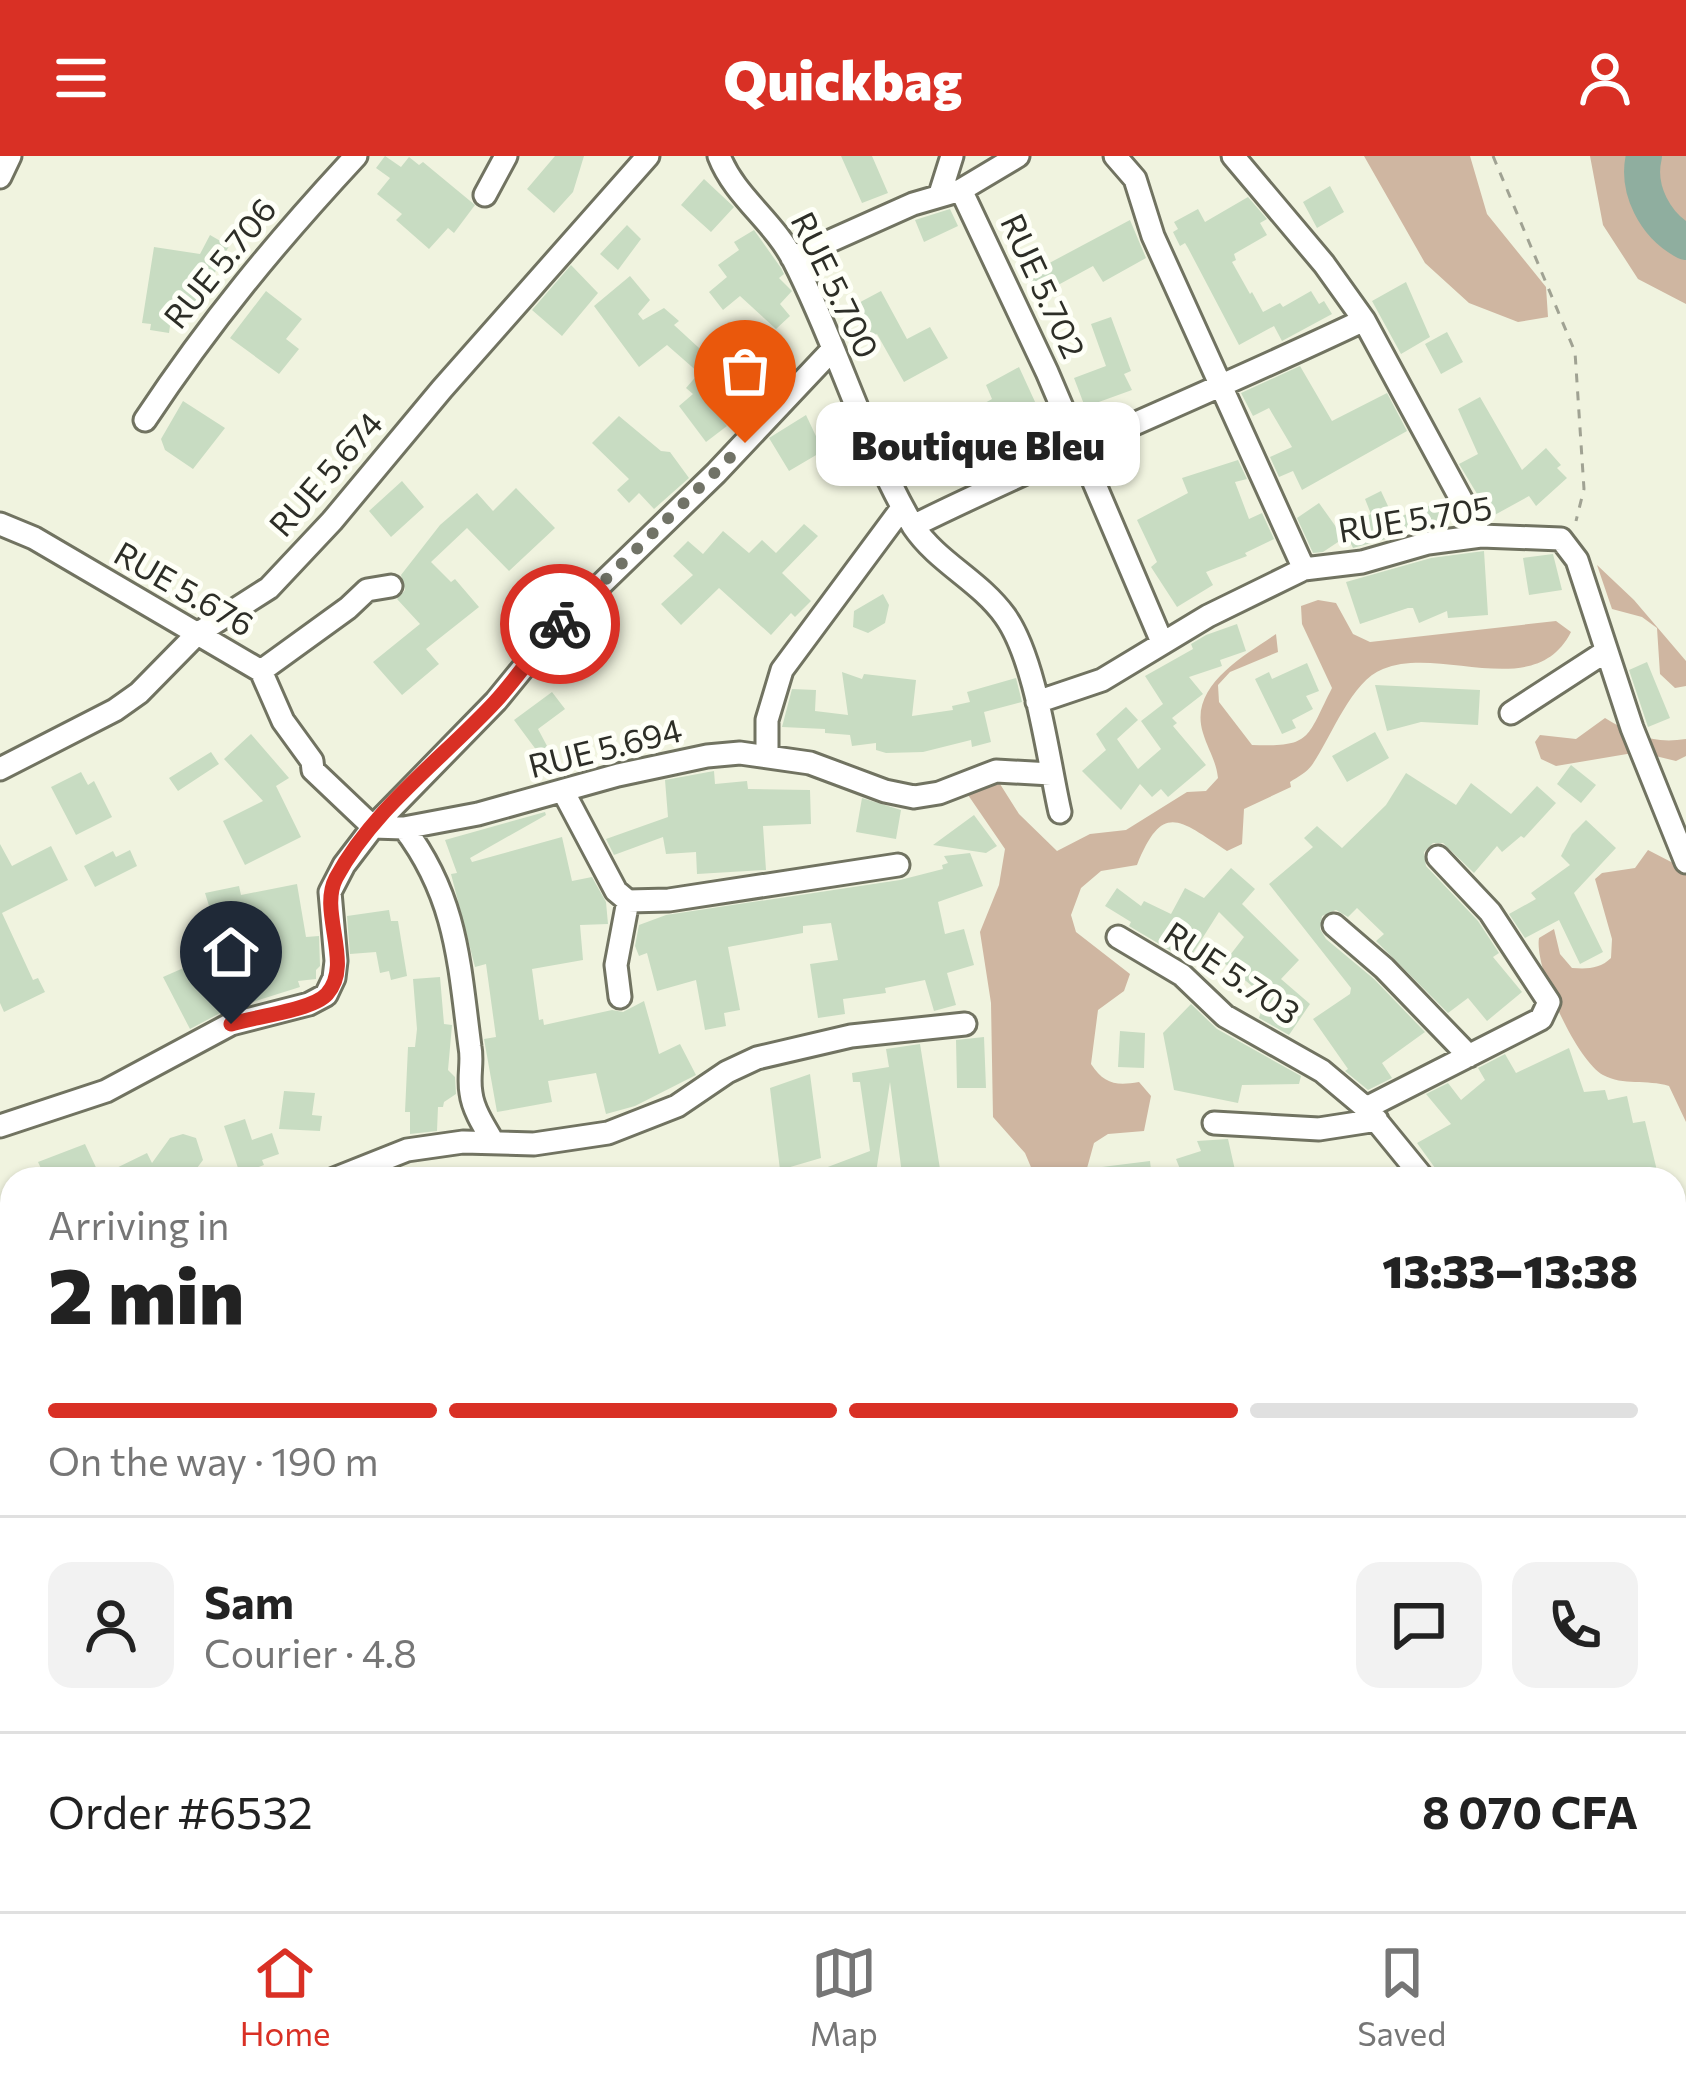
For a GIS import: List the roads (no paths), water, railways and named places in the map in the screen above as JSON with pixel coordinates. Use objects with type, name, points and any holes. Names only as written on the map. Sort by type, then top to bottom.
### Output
[{"type":"street","points":[[0,177],[10,156]]},
{"type":"street","name":"RUE 5.706","points":[[145,420],[196,341],[266,253],[356,156]]},
{"type":"street","points":[[485,195],[506,156]]},
{"type":"street","name":"RUE 5.674","points":[[0,769],[115,710],[139,693],[197,634],[257,597],[293,564],[648,156]]},
{"type":"street","name":"RUE 5.700","points":[[718,156],[729,181],[759,209],[792,258],[908,517],[937,558],[1008,619],[1036,702],[1060,812]]},
{"type":"street","points":[[951,192],[952,156]]},
{"type":"street","points":[[792,258],[951,192],[1018,156]]},
{"type":"street","points":[[1115,156],[1136,178],[1154,236],[1304,569]]},
{"type":"street","points":[[1233,156],[1324,264],[1364,320],[1480,536]]},
{"type":"street","name":"RUE 5.702","points":[[951,192],[1078,446],[1162,642]]},
{"type":"street","points":[[767,755],[767,720],[782,670],[908,517],[1223,387],[1364,320]]},
{"type":"street","points":[[0,1126],[106,1091],[231,1024],[309,1004],[326,995],[336,961],[330,892],[373,827],[496,701],[555,629],[716,472],[832,350]]},
{"type":"street","name":"RUE 5.676","points":[[0,524],[34,538],[261,670],[283,721],[312,761],[313,770],[373,827]]},
{"type":"street","name":"RUE 5.705","points":[[1036,702],[1102,680],[1162,642],[1304,569],[1362,562],[1428,543],[1480,536],[1562,539],[1570,546],[1605,652]]},
{"type":"street","points":[[261,670],[368,590],[391,586]]},
{"type":"street","points":[[1511,713],[1605,652],[1686,862]]},
{"type":"street","name":"RUE 5.694","points":[[373,827],[404,828],[707,756],[767,755],[810,763],[914,797],[939,793],[995,771],[1052,774]]},
{"type":"street","points":[[563,791],[616,891],[628,901],[670,900],[898,865]]},
{"type":"street","points":[[404,828],[431,865],[446,901],[463,984],[472,1101],[494,1143]]},
{"type":"street","points":[[1214,1124],[1319,1129],[1371,1114],[1540,1019],[1550,1002],[1490,912],[1438,857]]},
{"type":"street","points":[[620,997],[616,965],[628,901]]},
{"type":"street","points":[[1334,925],[1384,968],[1469,1056]]},
{"type":"street","name":"RUE 5.703","points":[[1118,937],[1181,975],[1225,1016],[1322,1071],[1371,1114],[1414,1167]]},
{"type":"street","points":[[364,1167],[407,1150],[463,1142],[534,1144],[608,1133],[677,1106],[727,1072],[758,1058],[871,1033],[964,1024]]},
{"type":"waterway","points":[[1644,156],[1643,181],[1650,205],[1665,226],[1686,242]]},
{"type":"place","name":"Boutique Bleu","points":[[745,443]]}]
